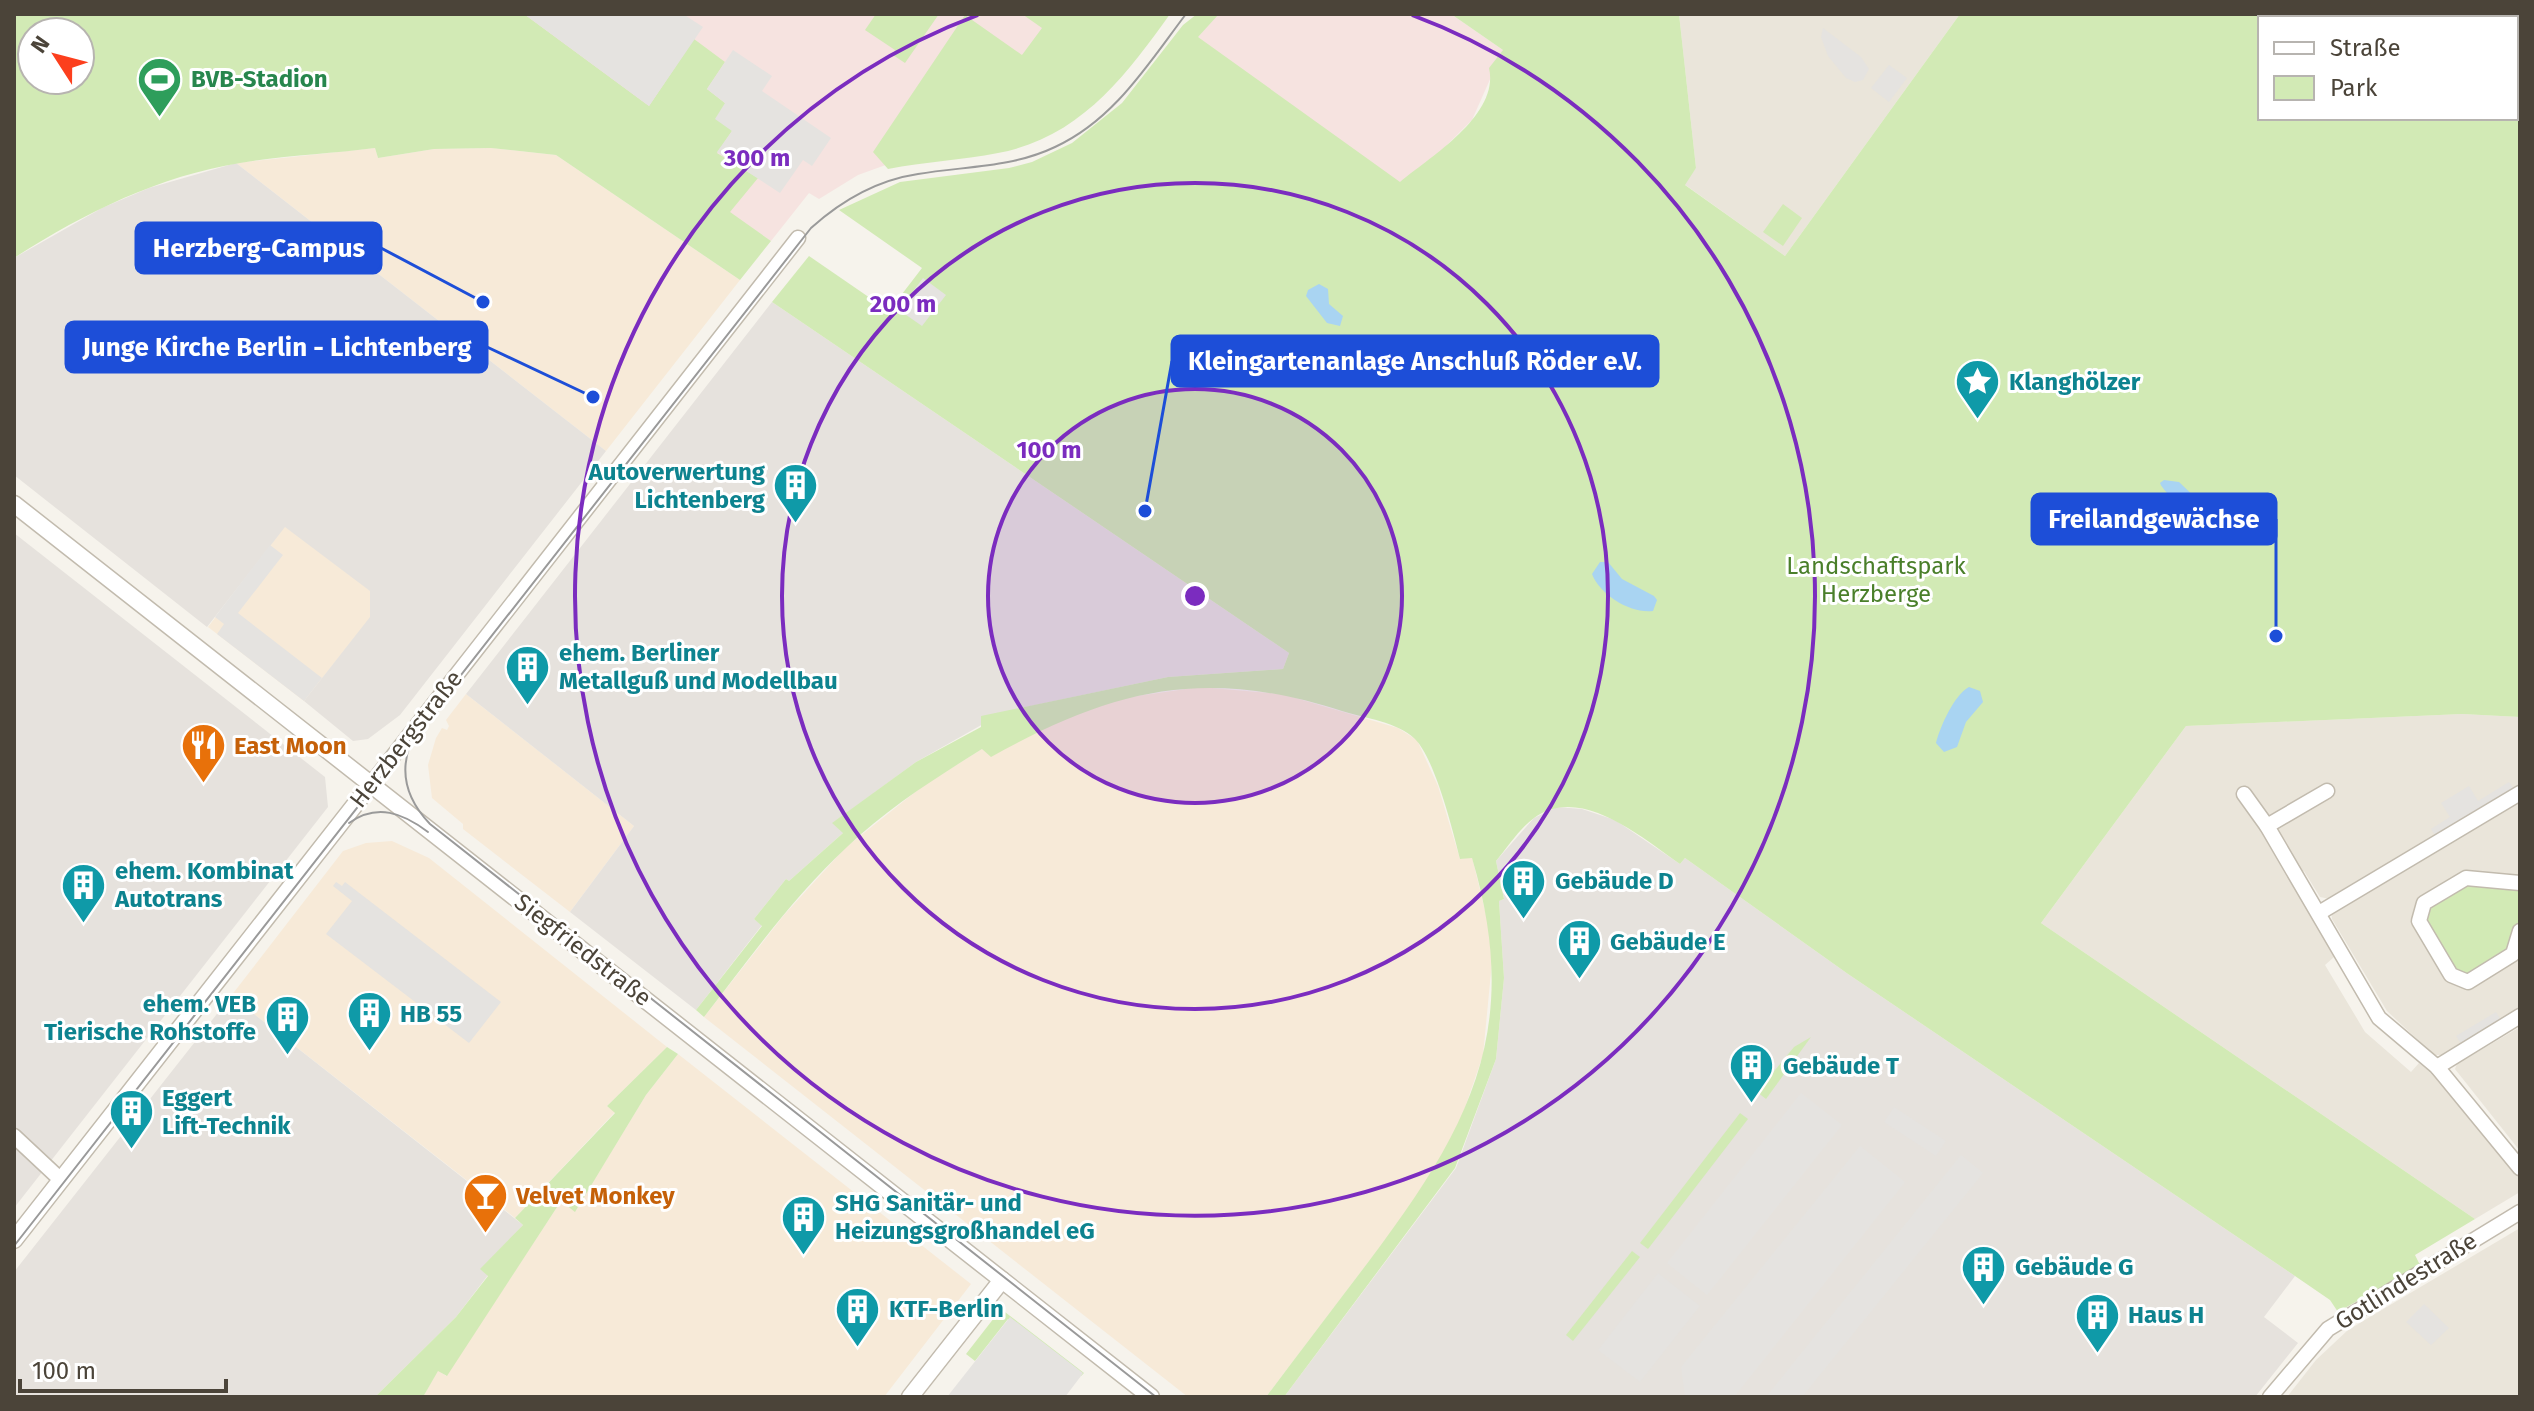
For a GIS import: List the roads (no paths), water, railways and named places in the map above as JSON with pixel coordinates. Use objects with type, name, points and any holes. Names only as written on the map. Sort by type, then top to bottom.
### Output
[{"type":"street","name":"Herzbergstraße","points":[[14,1240],[798,238]]},
{"type":"street","name":"Siegfriedstraße","points":[[14,504],[1151,1397]]},
{"type":"street","points":[[2267,826],[2327,791]]},
{"type":"street","points":[[2319,913],[2520,793]]},
{"type":"street","points":[[2244,794],[2267,826],[2379,1018],[2437,1067],[2520,1168]]},
{"type":"street","points":[[2520,883],[2466,878],[2424,903],[2419,921],[2451,975],[2468,982],[2513,954],[2520,931]]},
{"type":"street","points":[[2437,1067],[2520,1016]]},
{"type":"street","points":[[14,1136],[61,1180]]},
{"type":"street","name":"Gotlindestraße","points":[[2270,1397],[2328,1329],[2520,1212]]},
{"type":"street","points":[[910,1397],[1002,1280]]},
{"type":"water","points":[[1319,284],[1328,289],[1329,304],[1343,316],[1340,326],[1327,323],[1306,296],[1308,290]]},
{"type":"water","points":[[2164,480],[2179,482],[2201,503],[2198,509],[2182,505],[2171,497],[2160,483]]},
{"type":"water","points":[[1600,562],[1608,562],[1622,579],[1654,596],[1657,600],[1653,611],[1626,606],[1609,596],[1592,574]]},
{"type":"water","points":[[1969,687],[1980,691],[1983,702],[1966,722],[1957,747],[1944,752],[1936,743],[1941,729],[1953,704]]},
{"type":"tram line","points":[[14,1246],[811,228],[847,201],[889,181],[1022,159],[1076,136],[1128,89],[1186,14]]},
{"type":"tram line","points":[[410,745],[405,767],[408,787],[416,806],[430,824],[1156,1397]]},
{"type":"tram line","points":[[349,823],[370,813],[390,813],[428,832]]},
{"type":"place","name":"BVB-Stadion","points":[[160,118]]},
{"type":"place","name":"Herzberg-Campus","points":[[483,302]]},
{"type":"place","name":"Junge Kirche Berlin - Lichtenberg","points":[[593,397]]},
{"type":"place","name":"Klanghölzer","points":[[1978,421]]},
{"type":"place","name":"Kleingartenanlage Anschluß Röder e.V.","points":[[1145,511]]},
{"type":"place","name":"Autoverwertung Lichtenberg","points":[[796,525]]},
{"type":"place","name":"Freilandgewächse","points":[[2276,636]]},
{"type":"place","name":"ehem. Berliner Metallguß und Modellbau","points":[[528,706]]},
{"type":"place","name":"East Moon","points":[[203,785]]},
{"type":"place","name":"Gebäude D","points":[[1524,920]]},
{"type":"place","name":"ehem. Kombinat Autotrans","points":[[84,924]]},
{"type":"place","name":"Gebäude E","points":[[1579,981]]},
{"type":"place","name":"HB 55","points":[[369,1053]]},
{"type":"place","name":"ehem. VEB Tierische Rohstoffe","points":[[287,1057]]},
{"type":"place","name":"Gebäude T","points":[[1752,1105]]},
{"type":"place","name":"Eggert Lift-Technik","points":[[131,1151]]},
{"type":"place","name":"Velvet Monkey","points":[[485,1235]]},
{"type":"place","name":"SHG Sanitär- und Heizungsgroßhandel eG","points":[[804,1256]]},
{"type":"place","name":"Gebäude G","points":[[1984,1306]]},
{"type":"place","name":"KTF-Berlin","points":[[858,1348]]},
{"type":"place","name":"Haus H","points":[[2097,1354]]},
{"type":"park label","name":"Landschaftspark Herzberge","points":[[1876,580]]}]
